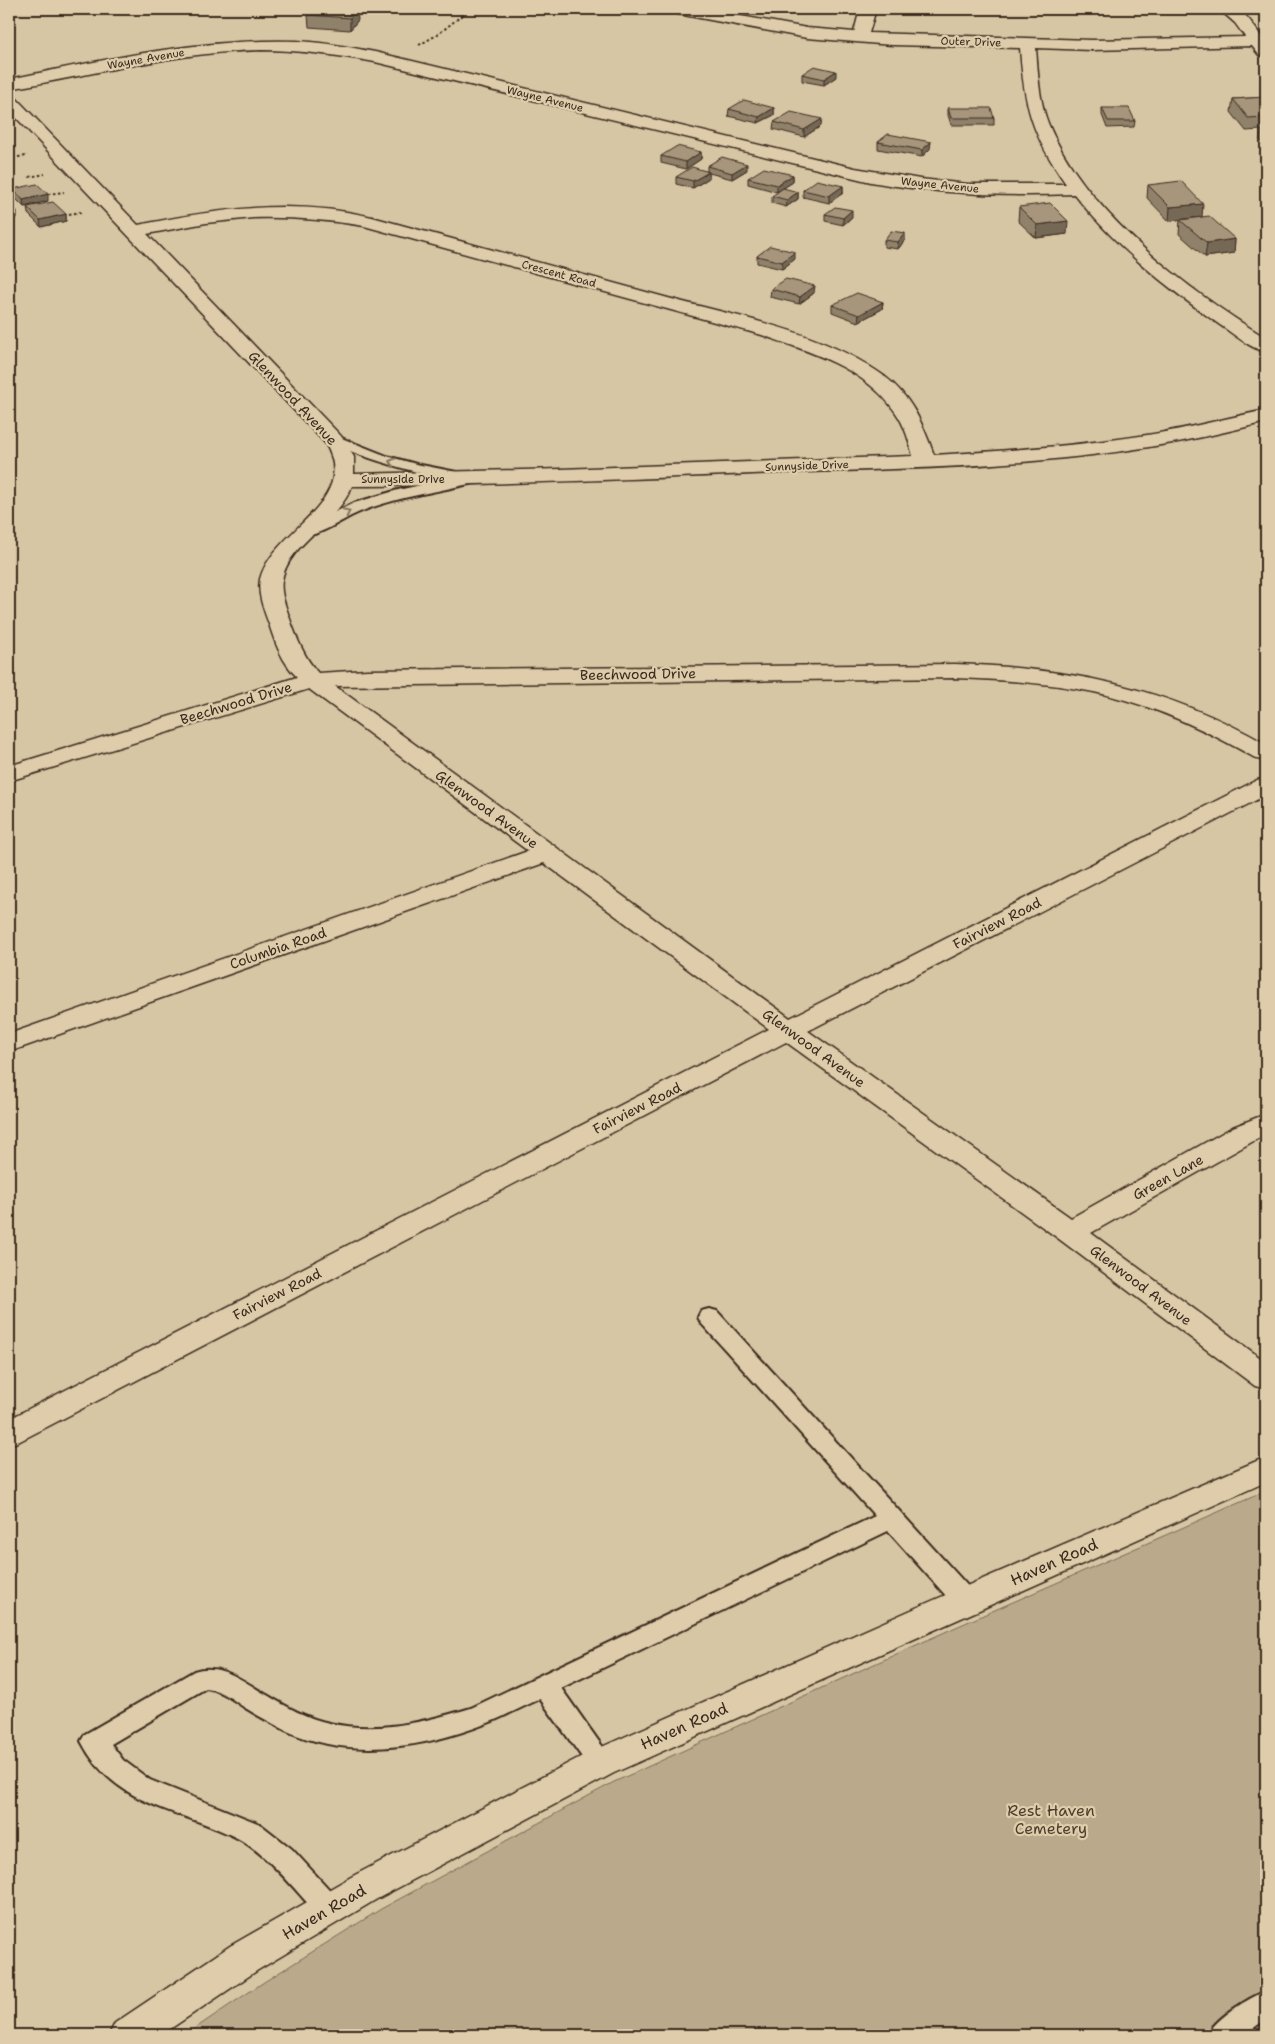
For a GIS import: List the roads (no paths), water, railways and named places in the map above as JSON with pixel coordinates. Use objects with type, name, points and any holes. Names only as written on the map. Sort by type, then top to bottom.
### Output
[{"type":"street","name":"Outer Drive","points":[[678,9],[778,28],[860,38],[1028,44],[1263,45]]},
{"type":"street","points":[[860,38],[868,9]]},
{"type":"street","points":[[1227,9],[1241,20],[1263,45]]},
{"type":"street","points":[[1028,44],[1033,97],[1040,123],[1079,189],[1107,222],[1153,265],[1202,303],[1266,346]]},
{"type":"street","name":"Wayne Avenue","points":[[9,84],[217,48],[295,46],[335,50],[390,61],[839,170],[885,179],[968,189],[1012,191],[1079,189]]},
{"type":"street","name":"Glenwood Avenue","points":[[9,101],[334,440],[344,458],[345,480],[331,506],[283,554],[271,580],[273,604],[296,660],[312,680],[788,1030],[1070,1232],[1266,1378]]},
{"type":"street","name":"Crescent Road","points":[[135,231],[195,218],[238,213],[325,214],[366,222],[770,330],[816,347],[853,364],[889,390],[907,413],[926,462]]},
{"type":"street","name":"Sunnyside Drive","points":[[345,480],[474,479],[926,462],[1048,454],[1132,444],[1266,416]]},
{"type":"street","name":"Beechwood Drive","points":[[9,774],[312,680],[367,678],[945,671],[1005,673],[1060,679],[1113,690],[1158,703],[1217,729],[1266,754]]},
{"type":"street","name":"Fairview Road","points":[[9,1433],[1266,785]]},
{"type":"street","name":"Columbia Road","points":[[9,1043],[548,853]]},
{"type":"street","name":"Green Lane","points":[[1070,1232],[1242,1134],[1266,1123]]},
{"type":"street","name":"Haven Road","points":[[129,2035],[244,1958],[364,1888],[601,1763],[965,1600],[1266,1469]]},
{"type":"lane","points":[[334,440],[382,459],[406,466],[474,479]]},
{"type":"lane","points":[[303,533],[360,506],[403,493],[474,479]]},
{"type":"lane","points":[[709,1317],[965,1600]]},
{"type":"lane","points":[[330,1908],[282,1857],[250,1832],[141,1788],[114,1768],[94,1741],[203,1678],[219,1679],[257,1703],[306,1728],[360,1738],[394,1738],[437,1730],[479,1716],[892,1518]]},
{"type":"lane","points":[[544,1685],[601,1763]]},
{"type":"lane","points":[[1222,2035],[1266,2003]]},
{"type":"park label","name":"Rest Haven Cemetery","points":[[1051,1819]]}]
